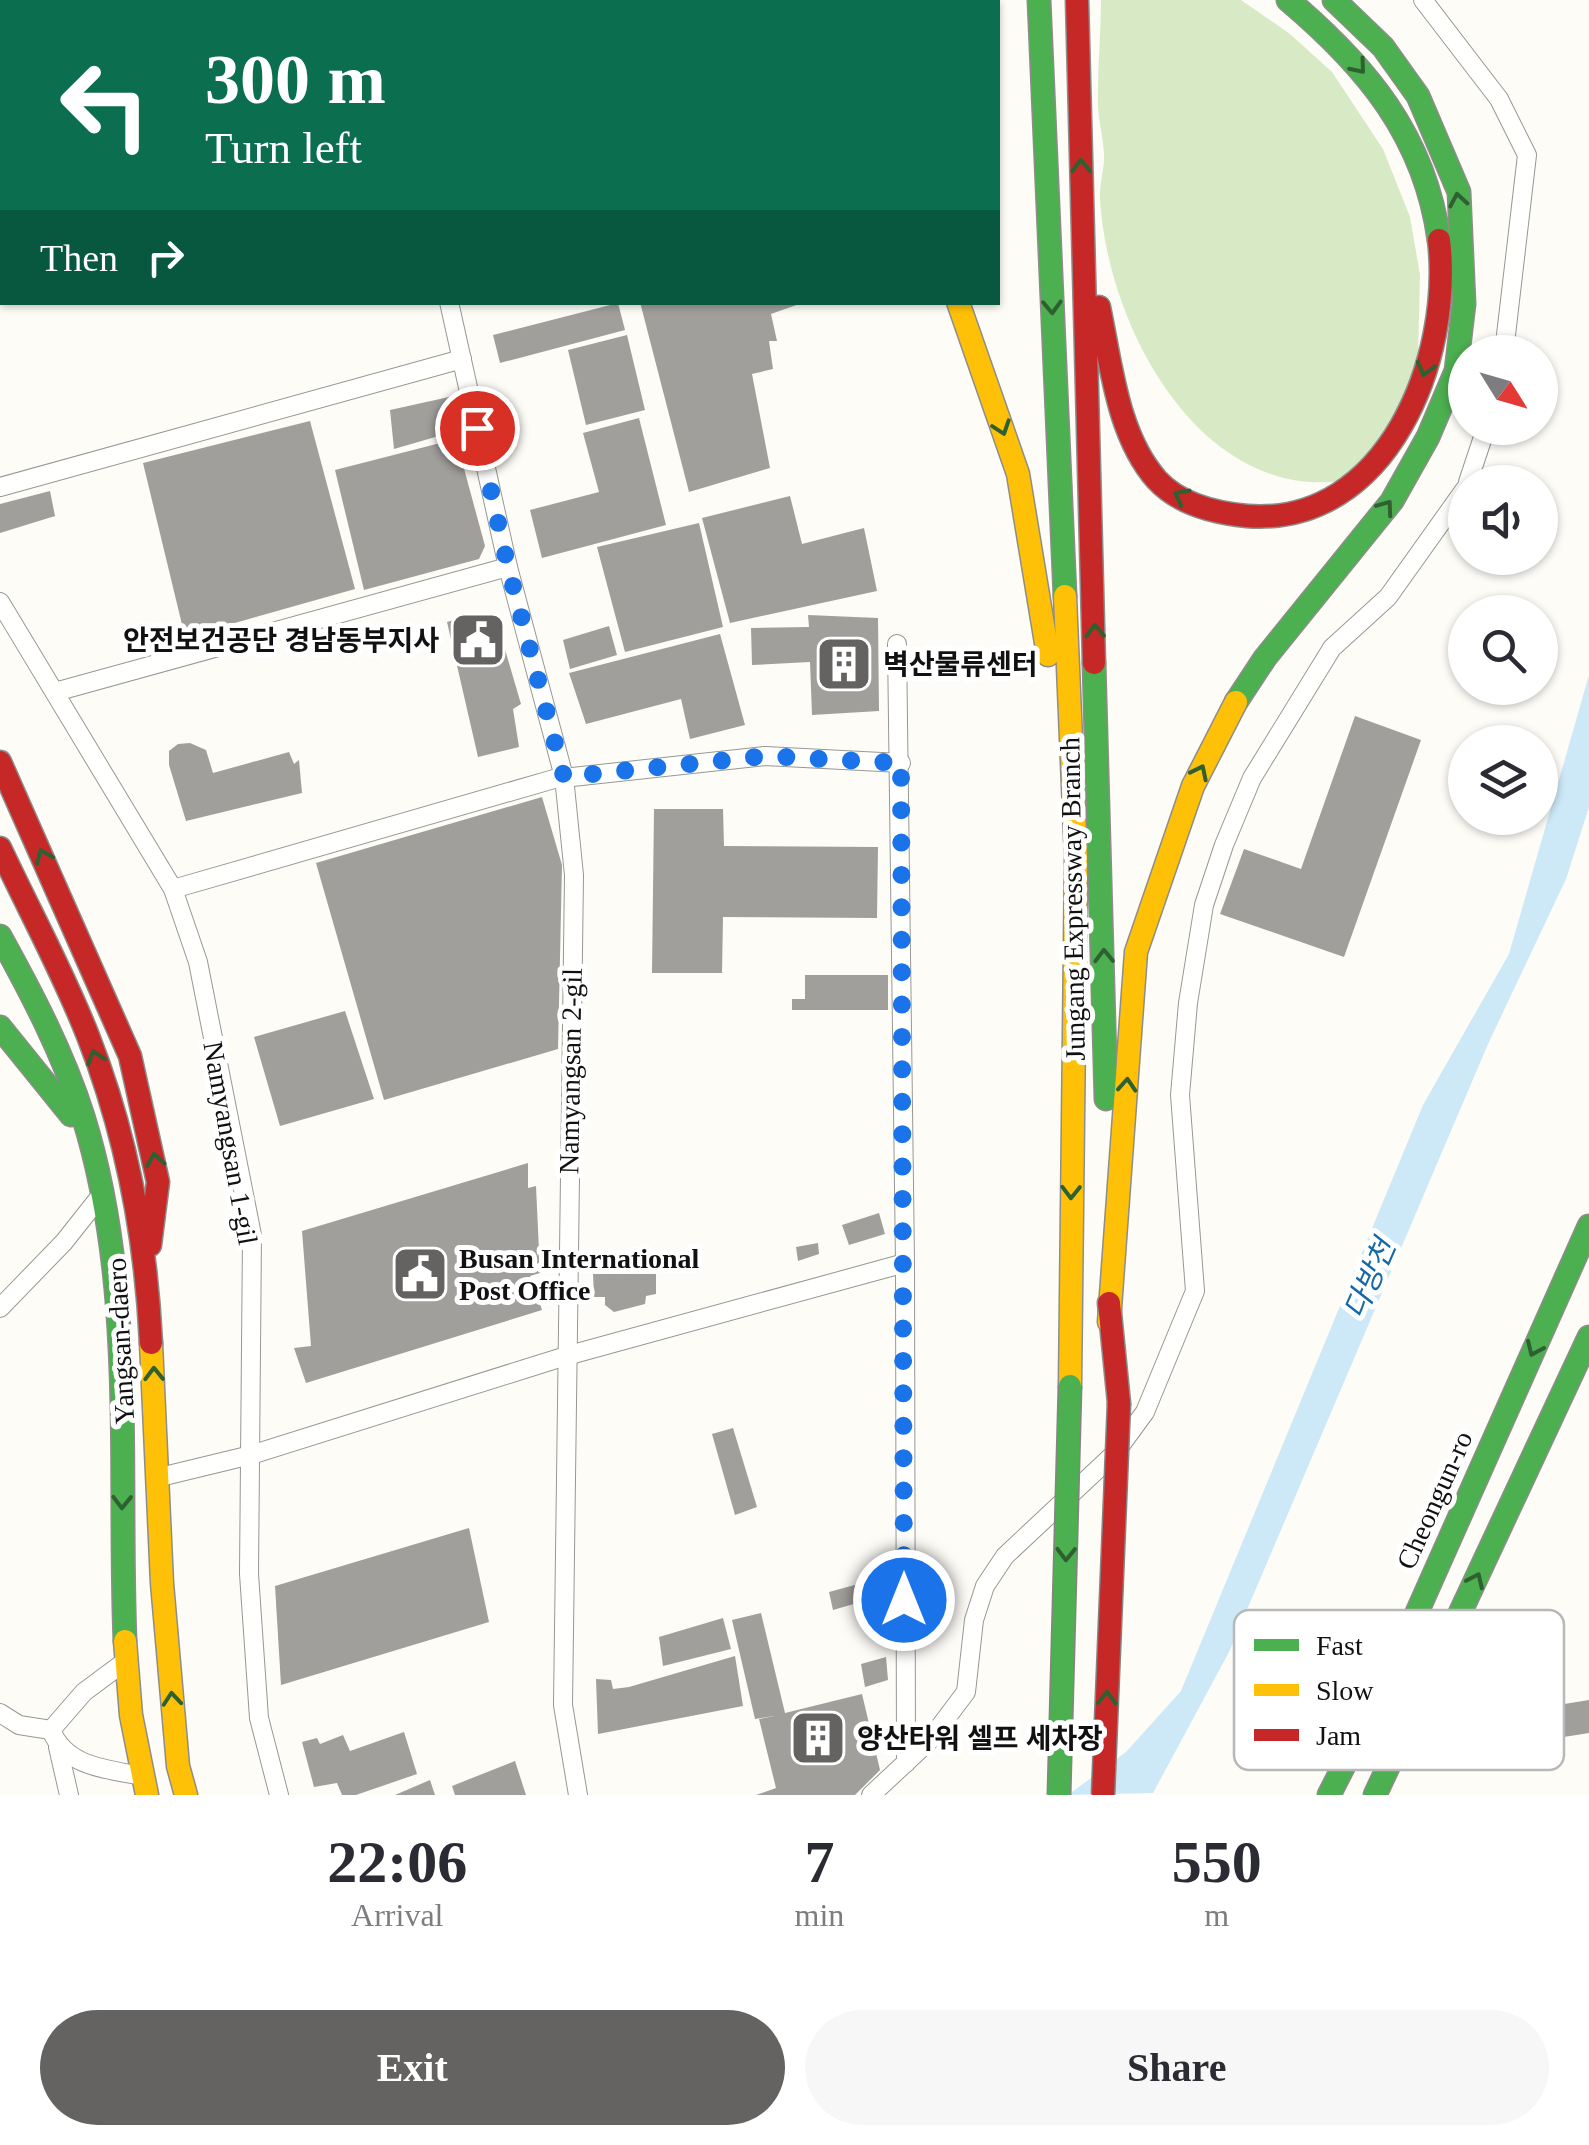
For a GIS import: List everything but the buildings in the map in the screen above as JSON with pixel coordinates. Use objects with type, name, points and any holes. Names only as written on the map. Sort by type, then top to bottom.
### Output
[{"type":"main road","name":"Jungang Expressway Branch","points":[[1040,0],[1076,858],[1070,1386],[1059,1795]]},
{"type":"main road","name":"Jungang Expressway Branch","points":[[1078,0],[1104,910],[1109,1322],[1119,1403],[1103,1795]]},
{"type":"main road","points":[[1082,236],[1122,411],[1154,476],[1169,490],[1212,512],[1252,519],[1307,512],[1338,499],[1386,456],[1420,388],[1442,306],[1441,256],[1432,202],[1414,148],[1386,99],[1333,37],[1288,0]]},
{"type":"main road","points":[[1109,1322],[1136,952],[1194,786],[1229,713],[1265,658],[1392,501],[1428,437],[1456,371],[1464,304],[1459,192],[1418,96],[1383,47],[1334,0]]},
{"type":"main road","points":[[959,305],[1018,474],[1076,858]]},
{"type":"main road","points":[[0,762],[130,1056],[158,1182],[147,1256]]},
{"type":"main road","name":"Yangsan-daero","points":[[0,848],[88,1036],[111,1108],[147,1256],[156,1478],[178,1766],[186,1795]]},
{"type":"main road","name":"Yangsan-daero","points":[[0,936],[52,1042],[90,1140],[102,1194],[118,1338],[123,1663],[145,1786]]},
{"type":"main road","points":[[0,1027],[90,1140]]},
{"type":"main road","name":"Cheongun-ro","points":[[1420,1610],[1582,1263],[1589,1226]]},
{"type":"main road","points":[[1461,1610],[1589,1336]]},
{"type":"main road","name":"Cheongun-ro","points":[[1329,1795],[1342,1770]]},
{"type":"main road","points":[[1375,1795],[1387,1770]]},
{"type":"street","points":[[1423,0],[1499,98],[1527,154],[1506,335]]},
{"type":"street","name":"Namyangsan 2-gil","points":[[449,305],[508,567],[564,777],[574,875],[563,1704],[578,1795]]},
{"type":"street","points":[[0,487],[462,359]]},
{"type":"street","points":[[871,1795],[930,1741],[966,1692],[974,1620],[985,1586],[1005,1556],[1131,1435],[1186,1321],[1196,1290],[1180,1096],[1188,1004],[1204,905],[1252,778],[1332,648],[1388,597],[1448,514]]},
{"type":"street","points":[[55,692],[508,567]]},
{"type":"street","name":"Namyangsan 1-gil","points":[[0,602],[173,888],[198,962],[252,1235],[248,1574],[259,1718],[279,1795]]},
{"type":"street","points":[[896,644],[901,763],[906,1263],[906,1763]]},
{"type":"street","points":[[173,888],[564,777],[765,756],[901,763]]},
{"type":"street","points":[[0,1308],[52,1255],[102,1194]]},
{"type":"street","points":[[156,1478],[251,1455],[566,1356],[906,1263]]},
{"type":"street","points":[[69,1795],[54,1738],[84,1692],[123,1663]]},
{"type":"street","points":[[0,1713],[54,1738],[84,1764],[145,1786]]},
{"type":"green space","points":[[1101,0],[1241,0],[1290,34],[1332,72],[1383,149],[1410,217],[1420,275],[1418,356],[1398,424],[1349,480],[1296,480],[1248,464],[1207,435],[1171,396],[1143,350],[1121,300],[1107,248],[1100,199],[1104,159],[1098,107]]},
{"type":"water","name":"다방천","points":[[1589,675],[1589,807],[1566,879],[1488,1044],[1247,1610],[1234,1610],[1234,1640],[1229,1652],[1153,1793],[1068,1795],[1126,1752],[1181,1691],[1423,1105],[1509,954],[1543,835],[1558,835],[1558,783]]},
{"type":"traffic: fast","points":[[1039,0],[1065,596]]},
{"type":"traffic: fast","points":[[1288,0],[1343,51],[1388,106],[1420,168],[1439,240]]},
{"type":"traffic: fast","points":[[1236,702],[1265,658],[1392,501],[1428,437],[1456,371],[1464,304],[1459,192],[1418,96],[1383,47],[1334,0]]},
{"type":"traffic: fast","points":[[1094,663],[1106,1099]]},
{"type":"traffic: fast","points":[[0,936],[66,1069],[100,1180],[118,1311],[125,1641]]},
{"type":"traffic: fast","points":[[0,1027],[71,1115]]},
{"type":"traffic: fast","points":[[1418,1610],[1589,1226]]},
{"type":"traffic: fast","points":[[1461,1610],[1589,1337]]},
{"type":"traffic: fast","points":[[1059,1795],[1070,1386]]},
{"type":"traffic: fast","points":[[1329,1795],[1342,1770]]},
{"type":"traffic: fast","points":[[1375,1795],[1387,1770]]},
{"type":"traffic: slow","points":[[959,305],[1018,474],[1048,655]]},
{"type":"traffic: slow","points":[[1065,596],[1076,858],[1070,1386]]},
{"type":"traffic: slow","points":[[1109,1322],[1136,952],[1193,786],[1236,702]]},
{"type":"traffic: slow","points":[[151,1343],[162,1583],[178,1766],[186,1795]]},
{"type":"traffic: slow","points":[[125,1641],[131,1715],[147,1795]]},
{"type":"traffic: jam","points":[[1077,0],[1094,663]]},
{"type":"traffic: jam","points":[[1099,307],[1124,420],[1157,480],[1187,501],[1223,512],[1247,516],[1296,512],[1338,494],[1373,464],[1401,426],[1422,382],[1435,334],[1441,286],[1439,240]]},
{"type":"traffic: jam","points":[[0,762],[130,1056],[158,1182],[150,1245]]},
{"type":"traffic: jam","points":[[0,848],[78,1012],[113,1110],[139,1226],[151,1343]]},
{"type":"traffic: jam","points":[[1109,1303],[1119,1403]]},
{"type":"traffic: jam","points":[[1103,1795],[1119,1403]]},
{"type":"place","name":"안전보건공단 경남동부지사","points":[[478,640]]},
{"type":"place","name":"벽산물류센터","points":[[844,664]]},
{"type":"place","name":"Busan International Post Office","points":[[420,1274]]},
{"type":"place","name":"양산타워 셀프 세차장","points":[[818,1738]]},
{"type":"route","points":[[477,428],[508,567],[564,777],[765,756],[901,763],[899,922],[906,1263],[904,1600]]}]
